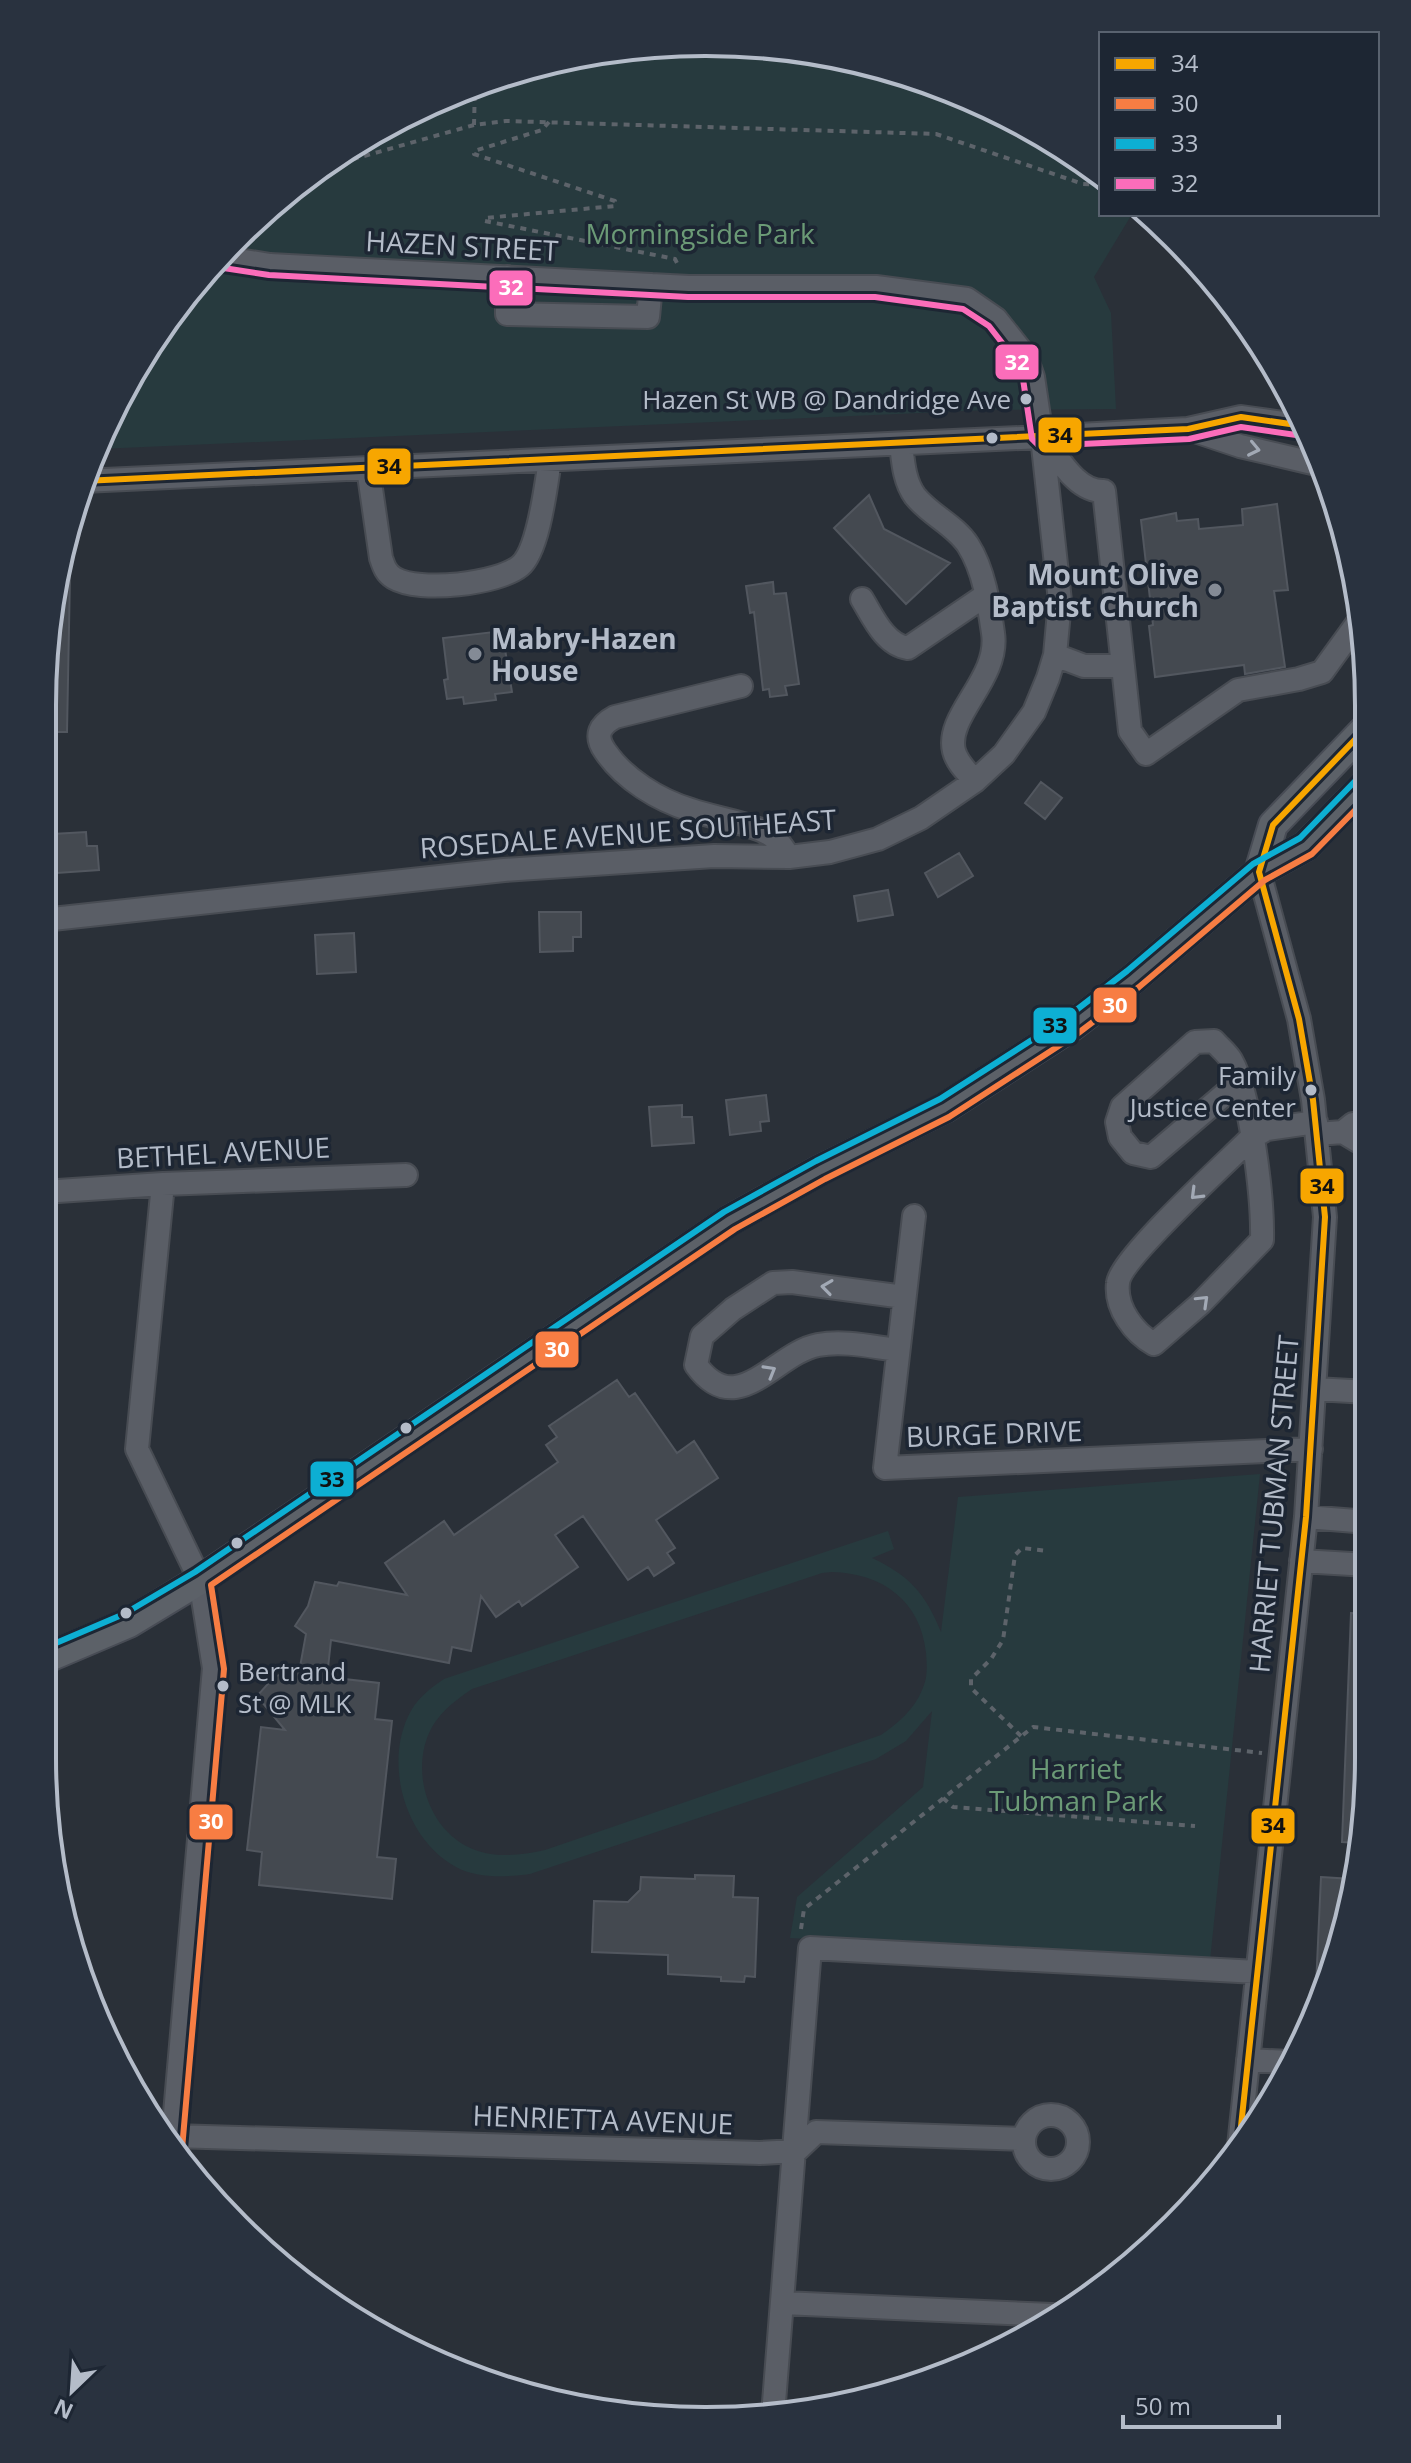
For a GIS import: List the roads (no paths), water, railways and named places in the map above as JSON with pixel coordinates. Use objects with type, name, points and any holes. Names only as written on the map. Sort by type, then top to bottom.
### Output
[{"type":"main road","points":[[1259,872],[1273,825],[1355,740]]},
{"type":"main road","points":[[56,1654],[129,1623],[200,1580],[730,1220],[820,1170],[945,1108],[1019,1061],[1133,979],[1259,872],[1306,846],[1355,795]]},
{"type":"street","name":"HAZEN STREET","points":[[234,259],[270,265],[689,287],[876,287],[967,299],[996,319],[1026,357],[1033,377],[1042,437]]},
{"type":"street","points":[[507,277],[507,314],[648,317],[651,285]]},
{"type":"street","points":[[96,480],[1188,429],[1241,417],[1291,424]]},
{"type":"street","points":[[1188,429],[1240,446],[1308,462]]},
{"type":"street","points":[[1042,437],[1082,486],[1104,491],[1130,731],[1146,754],[1238,690],[1322,672],[1350,633]]},
{"type":"street","name":"ROSEDALE AVENUE SOUTHEAST","points":[[56,919],[504,870],[714,856],[789,857],[830,852],[878,839],[921,818],[975,781],[1004,754],[1034,712],[1055,655],[1060,601],[1042,437]]},
{"type":"street","points":[[901,444],[906,477],[914,495],[968,544],[986,595],[994,638],[992,659],[983,682],[954,732],[953,749],[958,761],[975,781]]},
{"type":"street","points":[[368,468],[381,558],[386,571],[395,579],[408,583],[439,585],[484,581],[521,565],[529,553],[536,531],[550,460]]},
{"type":"street","points":[[862,599],[890,641],[898,647],[908,648],[986,595]]},
{"type":"street","points":[[1055,655],[1084,666],[1123,666]]},
{"type":"street","points":[[741,686],[615,717],[602,724],[599,731],[601,745],[613,762],[637,783],[688,810],[762,830],[777,838],[789,857]]},
{"type":"street","name":"HARRIET TUBMAN STREET","points":[[1242,2124],[1306,1517],[1325,1217],[1317,1128],[1299,1019],[1259,872]]},
{"type":"street","points":[[1239,1082],[1151,1157],[1133,1153],[1120,1137],[1117,1122],[1122,1107],[1195,1042],[1214,1041],[1231,1059],[1245,1097],[1251,1138],[1263,1216],[1262,1240],[1200,1304],[1154,1344],[1140,1336],[1121,1308],[1117,1282],[1133,1256],[1251,1138],[1267,1129],[1317,1128],[1343,1132],[1355,1139]]},
{"type":"street","points":[[1343,1132],[1355,1124]]},
{"type":"street","name":"BETHEL AVENUE","points":[[56,1191],[406,1175]]},
{"type":"street","points":[[163,1184],[137,1449],[200,1580],[214,1668],[173,2129]]},
{"type":"street","name":"BURGE DRIVE","points":[[914,1216],[885,1468],[1311,1449]]},
{"type":"street","points":[[898,1350],[834,1343],[814,1345],[742,1387],[725,1387],[710,1382],[696,1365],[702,1336],[733,1309],[773,1283],[792,1282],[904,1297]]},
{"type":"street","points":[[1315,1389],[1355,1391]]},
{"type":"street","points":[[1306,1517],[1355,1521]]},
{"type":"street","points":[[1301,1561],[1355,1564]]},
{"type":"street","points":[[774,2403],[796,2151],[805,1940],[1257,1972]]},
{"type":"street","points":[[1248,2060],[1279,2062]]},
{"type":"street","name":"HENRIETTA AVENUE","points":[[182,2142],[760,2153],[796,2151],[816,2132],[1024,2139]]},
{"type":"street","points":[[783,2303],[1039,2314]]},
{"type":"place","name":"Hazen St WB @ Dandridge Ave","points":[[1026,399]]},
{"type":"place","name":"Mount Olive Baptist Church","points":[[1215,590]]},
{"type":"place","name":"Mabry-Hazen House","points":[[475,654]]},
{"type":"place","name":"Family Justice Center","points":[[1311,1090]]},
{"type":"place","name":"Bertrand St @ MLK","points":[[223,1686]]},
{"type":"park label","name":"Morningside Park","points":[[700,233]]},
{"type":"park label","name":"Harriet Tubman Park","points":[[1076,1784]]}]
